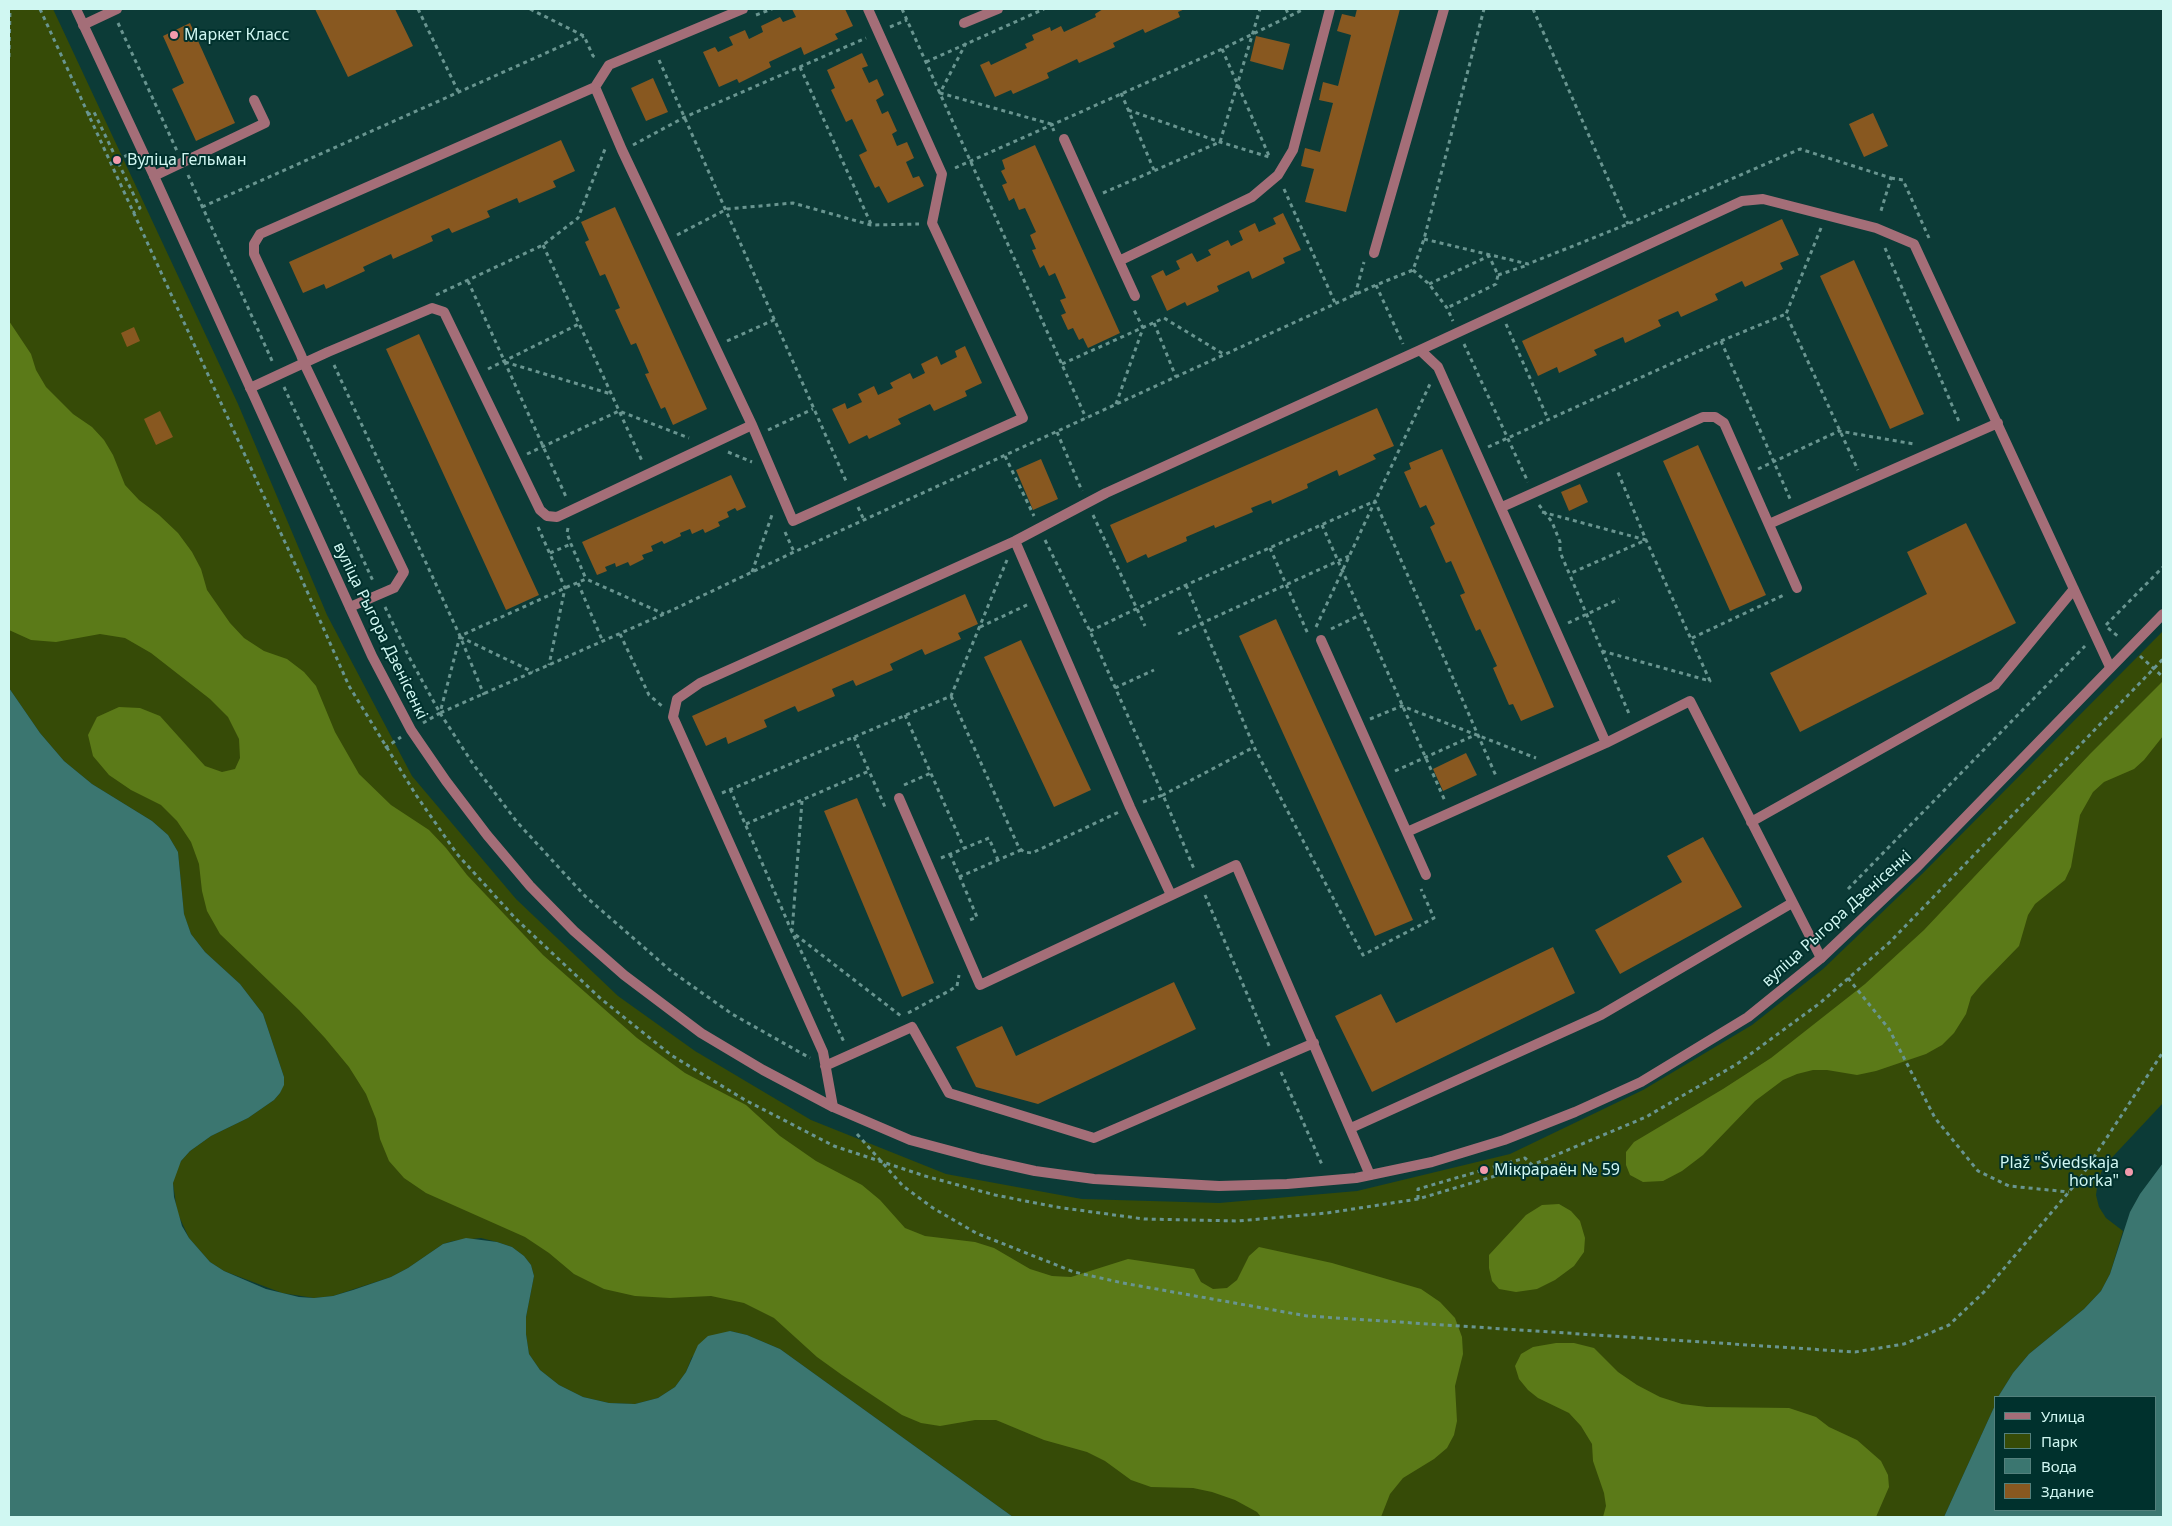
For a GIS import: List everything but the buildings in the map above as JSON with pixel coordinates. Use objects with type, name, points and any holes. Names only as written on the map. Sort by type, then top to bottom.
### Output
[{"type":"street","name":"вуліца Рыгора Дзенісенкі","points":[[76,9],[372,656],[411,730],[487,835],[536,892],[574,931],[624,975],[701,1033],[763,1070],[833,1107],[910,1140],[1035,1171],[1094,1179],[1218,1186],[1329,1180],[1370,1175],[1432,1162],[1504,1140],[1641,1082],[1748,1017],[1821,958],[1918,866],[2163,614]]},
{"type":"street","points":[[350,607],[394,588],[404,572],[254,254],[254,244],[260,234],[595,87],[609,65],[743,9]]},
{"type":"street","points":[[595,87],[622,150],[752,424],[793,521],[1022,418],[932,223],[942,174],[868,9]]},
{"type":"street","points":[[964,23],[998,9]]},
{"type":"street","points":[[1119,261],[1252,197],[1278,175],[1293,150],[1330,9]]},
{"type":"street","points":[[1374,253],[1444,9]]},
{"type":"street","points":[[83,25],[115,10]]},
{"type":"street","points":[[154,176],[265,123],[254,100]]},
{"type":"street","points":[[1064,139],[1134,296]]},
{"type":"street","points":[[833,1107],[823,1052],[673,716],[677,699],[700,683],[1015,540],[1087,502],[1742,201],[1763,199],[1876,228],[1914,244],[2110,667]]},
{"type":"street","points":[[250,388],[328,352],[432,308],[444,312],[475,374],[514,460],[540,510],[547,516],[557,517],[752,424]]},
{"type":"street","points":[[1420,350],[1438,367],[1606,743]]},
{"type":"street","points":[[1502,507],[1703,417],[1715,417],[1724,423],[1798,588]]},
{"type":"street","points":[[1769,524],[1998,423]]},
{"type":"street","points":[[1015,540],[1130,807],[1171,896]]},
{"type":"street","points":[[1751,822],[1995,685],[2074,589]]},
{"type":"street","points":[[1324,635],[1359,723],[1426,876]]},
{"type":"street","points":[[1407,832],[1606,743],[1690,701],[1821,958]]},
{"type":"street","points":[[899,798],[980,985],[1236,865],[1370,1175]]},
{"type":"street","points":[[1351,1128],[1601,1015],[1792,903]]},
{"type":"street","points":[[825,1066],[912,1027],[949,1093],[1094,1138],[1314,1043]]},
{"type":"path","points":[[9,57],[10,9]]},
{"type":"path","points":[[46,9],[40,10],[295,564],[348,686],[384,748],[457,854],[516,919],[600,998],[671,1055],[745,1100],[834,1146],[925,1176],[996,1195],[1056,1208],[1144,1219],[1238,1221],[1327,1213],[1418,1199],[1532,1166],[1646,1117],[1737,1064],[1820,1003],[1890,942],[2163,659]]},
{"type":"path","points":[[418,9],[458,91]]},
{"type":"path","points":[[530,9],[584,36],[593,56],[609,65]]},
{"type":"path","points":[[902,9],[1086,418]]},
{"type":"path","points":[[926,62],[1044,9]]},
{"type":"path","points":[[1220,142],[1260,9]]},
{"type":"path","points":[[1286,9],[1289,16]]},
{"type":"path","points":[[942,174],[969,160],[1304,9]]},
{"type":"path","points":[[422,724],[440,713],[603,642],[1086,418],[1376,285],[1413,270],[1424,239],[1484,9]]},
{"type":"path","points":[[1533,9],[1628,224]]},
{"type":"path","points":[[115,10],[278,375],[408,656],[440,713],[473,764],[517,822],[585,896],[671,971],[732,1014],[810,1058],[852,1039]]},
{"type":"path","points":[[600,163],[685,117],[907,20]]},
{"type":"path","points":[[202,206],[584,36]]},
{"type":"path","points":[[940,93],[966,43]]},
{"type":"path","points":[[657,57],[776,319],[813,409],[864,520]]},
{"type":"path","points":[[800,67],[871,225]]},
{"type":"path","points":[[940,93],[1051,124]]},
{"type":"path","points":[[1121,93],[1154,170]]},
{"type":"path","points":[[1128,110],[1270,157]]},
{"type":"path","points":[[87,115],[94,112],[140,208],[133,213]]},
{"type":"path","points":[[1051,124],[1055,133]]},
{"type":"path","points":[[432,296],[543,245],[578,218],[613,130]]},
{"type":"path","points":[[1091,198],[1220,142]]},
{"type":"path","points":[[1498,275],[1628,224],[1800,149],[1890,178],[1876,228],[1965,436]]},
{"type":"path","points":[[665,241],[727,210],[793,203],[871,225],[932,223]]},
{"type":"path","points":[[1476,452],[1721,341],[1786,314],[1826,216]]},
{"type":"path","points":[[1424,239],[1528,264]]},
{"type":"path","points":[[543,245],[648,475]]},
{"type":"path","points":[[1447,308],[1496,284],[1498,275],[1489,256]]},
{"type":"path","points":[[1429,284],[1489,256]]},
{"type":"path","points":[[1413,270],[1429,284],[1447,308],[1542,512],[1552,522],[1560,542],[1560,552],[1632,718]]},
{"type":"path","points":[[468,280],[572,510]]},
{"type":"path","points":[[1376,285],[1407,354]]},
{"type":"path","points":[[1115,405],[1143,328],[1129,301],[1134,296]]},
{"type":"path","points":[[1501,312],[1548,419]]},
{"type":"path","points":[[1786,314],[1863,481]]},
{"type":"path","points":[[1062,364],[1164,318],[1226,355]]},
{"type":"path","points":[[715,346],[776,319]]},
{"type":"path","points":[[1154,323],[1176,377]]},
{"type":"path","points":[[475,374],[504,362],[579,324]]},
{"type":"path","points":[[1721,341],[1796,513]]},
{"type":"path","points":[[328,352],[460,636],[484,695]]},
{"type":"path","points":[[333,363],[341,359]]},
{"type":"path","points":[[504,362],[611,394]]},
{"type":"path","points":[[1310,639],[1438,367]]},
{"type":"path","points":[[514,460],[619,411],[693,439],[684,443]]},
{"type":"path","points":[[1747,474],[1839,431],[1940,448]]},
{"type":"path","points":[[1057,432],[1087,502],[1145,626]]},
{"type":"path","points":[[707,445],[754,463]]},
{"type":"path","points":[[1005,456],[1090,631],[1163,795],[1275,1060],[1329,1180]]},
{"type":"path","points":[[642,462],[651,458]]},
{"type":"path","points":[[1602,651],[1710,681],[1646,540],[1612,458]]},
{"type":"path","points":[[1090,631],[1186,585],[1375,501]]},
{"type":"path","points":[[1375,501],[1502,790]]},
{"type":"path","points":[[752,572],[774,509]]},
{"type":"path","points":[[1542,512],[1646,540]]},
{"type":"path","points":[[1322,525],[1450,813]]},
{"type":"path","points":[[537,526],[565,588],[549,666]]},
{"type":"path","points":[[710,798],[951,696],[1015,540]]},
{"type":"path","points":[[1570,574],[1646,540]]},
{"type":"path","points":[[550,553],[571,544]]},
{"type":"path","points":[[1178,634],[1350,555]]},
{"type":"path","points":[[2102,629],[2163,567]]},
{"type":"path","points":[[460,636],[586,579],[664,614]]},
{"type":"path","points":[[578,583],[603,642]]},
{"type":"path","points":[[1186,585],[1254,747],[1363,955]]},
{"type":"path","points":[[1692,638],[1798,588]]},
{"type":"path","points":[[1555,628],[1619,599]]},
{"type":"path","points":[[979,627],[1029,604]]},
{"type":"path","points":[[1324,635],[1362,614]]},
{"type":"path","points":[[620,634],[650,695],[673,716]]},
{"type":"path","points":[[460,636],[534,672]]},
{"type":"path","points":[[440,713],[460,636]]},
{"type":"path","points":[[1848,889],[2088,643]]},
{"type":"path","points":[[2155,668],[2163,677]]},
{"type":"path","points":[[1115,688],[1154,670]]},
{"type":"path","points":[[951,696],[1021,850]]},
{"type":"path","points":[[1359,723],[1402,706],[1555,766]]},
{"type":"path","points":[[905,715],[964,848]]},
{"type":"path","points":[[1382,777],[1476,734]]},
{"type":"path","points":[[384,748],[400,737]]},
{"type":"path","points":[[854,737],[887,812]]},
{"type":"path","points":[[959,877],[1021,850],[1032,852],[1130,807],[1163,795],[1254,747]]},
{"type":"path","points":[[746,824],[869,772]]},
{"type":"path","points":[[730,789],[792,932],[844,1042]]},
{"type":"path","points":[[792,932],[802,800]]},
{"type":"path","points":[[927,863],[988,838],[998,860]]},
{"type":"path","points":[[950,854],[977,917],[954,926]]},
{"type":"path","points":[[792,932],[901,1016]]},
{"type":"path","points":[[893,1020],[956,986],[959,975],[955,966]]},
{"type":"path","points":[[1848,978],[1889,1029],[1935,1118],[1978,1171],[2010,1186],[2069,1192]]},
{"type":"path","points":[[851,1128],[903,1186],[933,1208],[976,1233],[1074,1272],[1123,1283],[1308,1316],[1855,1352],[1904,1344],[1949,1325],[1984,1292],[2079,1180],[2163,1052]]},
{"type":"path","points":[[1418,1199],[1418,1189],[1428,1186],[1525,1158],[1532,1166]]},
{"type":"green space","points":[[9,9],[53,9],[238,404],[327,615],[412,776],[516,899],[618,996],[695,1051],[811,1120],[946,1174],[1082,1199],[1219,1203],[1357,1191],[1510,1154],[1643,1090],[1752,1025],[1823,969],[1923,873],[2163,631],[2163,1103],[2104,1166],[2098,1180],[2096,1195],[2099,1207],[2106,1218],[2123,1231],[2110,1274],[2101,1291],[2084,1309],[2029,1354],[2013,1373],[1999,1396],[1994,1396],[1994,1407],[1944,1517],[1013,1517],[780,1349],[747,1335],[730,1331],[692,1357],[686,1372],[675,1387],[658,1398],[635,1404],[609,1403],[583,1397],[559,1385],[540,1370],[529,1354],[526,1317],[534,1276],[531,1265],[524,1256],[512,1247],[497,1242],[481,1238],[443,1244],[408,1268],[391,1277],[333,1296],[314,1298],[282,1293],[224,1271],[210,1262],[189,1238],[177,1212],[173,1183],[175,1171],[190,1151],[211,1136],[248,1118],[274,1100],[280,1093],[284,1077],[263,1014],[240,984],[205,952],[191,934],[184,915],[178,852],[168,835],[152,821],[92,784],[64,761],[40,733],[9,688]]},
{"type":"green space","points":[[9,321],[31,354],[36,370],[46,387],[73,414],[92,427],[104,440],[113,455],[125,485],[139,500],[178,533],[192,552],[201,569],[207,590],[230,623],[244,638],[264,651],[287,659],[304,672],[316,686],[335,732],[359,774],[391,805],[429,830],[467,875],[543,955],[637,1038],[685,1073],[746,1105],[780,1136],[816,1161],[862,1185],[880,1200],[905,1228],[925,1236],[975,1242],[994,1248],[1030,1269],[1052,1276],[1071,1277],[1128,1259],[1194,1269],[1201,1282],[1213,1289],[1227,1288],[1237,1280],[1249,1256],[1259,1247],[1332,1263],[1421,1289],[1440,1302],[1455,1318],[1462,1337],[1463,1354],[1455,1386],[1457,1421],[1454,1435],[1447,1448],[1434,1459],[1403,1478],[1390,1494],[1381,1517],[1261,1517],[1257,1512],[1235,1500],[1212,1492],[1193,1488],[1151,1487],[1131,1480],[1105,1461],[1087,1452],[1044,1440],[996,1420],[975,1420],[940,1426],[921,1423],[902,1415],[842,1375],[817,1357],[774,1318],[744,1303],[711,1296],[670,1298],[635,1296],[604,1289],[574,1274],[549,1253],[525,1237],[426,1193],[404,1178],[389,1161],[366,1094],[349,1067],[299,1010],[220,934],[207,911],[202,891],[199,864],[191,842],[177,821],[161,805],[131,790],[109,775],[93,756],[88,735],[97,717],[119,707],[140,708],[160,716],[205,766],[222,772],[235,769],[240,758],[239,739],[228,717],[210,699],[151,653],[125,638],[100,634],[56,642],[31,640],[9,630]]},
{"type":"green space","points":[[2163,681],[2163,736],[2144,760],[2134,769],[2104,782],[2093,792],[2080,815],[2071,867],[2065,880],[2035,904],[2028,915],[2019,946],[1971,997],[1966,1014],[1954,1033],[1942,1045],[1926,1054],[1876,1071],[1857,1075],[1827,1070],[1813,1070],[1797,1074],[1783,1080],[1755,1101],[1703,1155],[1682,1171],[1663,1181],[1643,1182],[1630,1175],[1626,1165],[1626,1152],[1634,1142],[1771,1058],[1865,984],[1924,930],[2090,754]]},
{"type":"green space","points":[[1559,1204],[1571,1211],[1580,1221],[1585,1238],[1584,1252],[1574,1266],[1555,1280],[1537,1289],[1516,1292],[1499,1289],[1492,1281],[1489,1255],[1526,1215],[1542,1205]]},
{"type":"green space","points":[[1556,1343],[1574,1343],[1594,1348],[1618,1372],[1637,1385],[1660,1397],[1682,1404],[1707,1407],[1789,1408],[1816,1417],[1829,1427],[1857,1440],[1881,1461],[1888,1475],[1889,1487],[1876,1517],[1603,1517],[1606,1506],[1604,1493],[1593,1461],[1592,1444],[1581,1426],[1569,1413],[1538,1398],[1528,1390],[1519,1379],[1515,1366],[1521,1354],[1533,1347]]},
{"type":"water","points":[[9,688],[40,733],[64,761],[92,784],[152,821],[168,835],[178,852],[184,914],[191,934],[205,952],[240,984],[263,1014],[284,1077],[284,1085],[280,1093],[274,1100],[248,1118],[211,1136],[190,1151],[181,1161],[173,1183],[174,1197],[182,1226],[189,1238],[210,1262],[224,1271],[266,1289],[299,1297],[314,1298],[333,1296],[391,1277],[408,1268],[443,1244],[466,1238],[497,1242],[512,1247],[524,1256],[531,1265],[534,1276],[526,1317],[529,1354],[540,1370],[559,1385],[583,1397],[609,1403],[635,1404],[658,1398],[675,1387],[686,1372],[698,1345],[708,1336],[730,1331],[747,1335],[780,1349],[1013,1517],[9,1517]]},
{"type":"water","points":[[2163,1163],[2163,1517],[1944,1517],[1994,1407],[1994,1511],[2157,1511],[2157,1396],[1999,1396],[2013,1373],[2029,1354],[2084,1309],[2101,1291],[2110,1274],[2130,1212],[2140,1194]]},
{"type":"place","name":"Маркет Класс","points":[[174,35]]},
{"type":"place","name":"Вуліца Гельман","points":[[117,160]]},
{"type":"place","name":"Мікрараён № 59","points":[[1484,1170]]},
{"type":"place","name":"Plaž \"Šviedskaja horka\"","points":[[2129,1172]]}]
